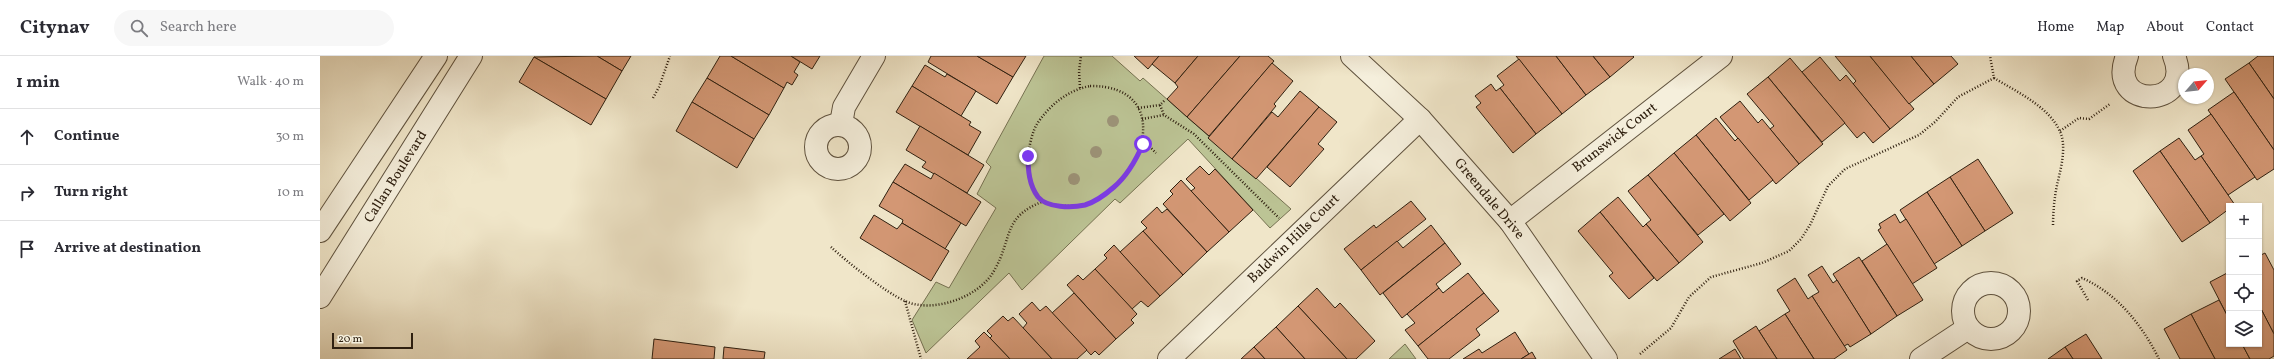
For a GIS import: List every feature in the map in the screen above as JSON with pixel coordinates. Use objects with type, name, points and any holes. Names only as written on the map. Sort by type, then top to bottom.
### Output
[{"type":"street","points":[[320,231],[436,56]]},
{"type":"street","points":[[446,56],[467,62]]},
{"type":"street","points":[[841,124],[844,107],[874,56]]},
{"type":"street","name":"Greendale Drive","points":[[1352,56],[1420,119],[1510,221],[1606,359]]},
{"type":"street","name":"Brunswick Court","points":[[1510,221],[1721,56]]},
{"type":"street","points":[[2127,56],[2123,65],[2123,76],[2131,89],[2145,97],[2156,97],[2166,93],[2174,85],[2177,75],[2177,64],[2174,56]]},
{"type":"street","name":"Callan Boulevard","points":[[320,297],[467,62]]},
{"type":"street","name":"Baldwin Hills Court","points":[[1169,359],[1420,119]]},
{"type":"street","points":[[1922,359],[1968,328]]},
{"type":"path","points":[[653,98],[659,87],[670,56]]},
{"type":"path","points":[[1080,88],[1079,71],[1081,56]]},
{"type":"path","points":[[1990,56],[1994,78],[2034,103],[2045,112],[2060,131],[2063,143],[2063,152],[2054,200],[2052,227]]},
{"type":"path","points":[[1640,354],[1671,328],[1689,297],[1711,277],[1762,263],[1789,252],[1801,240],[1810,225],[1828,186],[1845,169],[1919,135],[1935,122],[1958,97],[1994,78]]},
{"type":"path","points":[[1105,86],[1115,89],[1134,101],[1142,119],[1143,140],[1137,158],[1128,172],[1115,187],[1100,198],[1085,204],[1068,206],[1052,205],[1039,198],[1032,186],[1028,170],[1032,138],[1038,121],[1062,96],[1080,88],[1105,86]]},
{"type":"path","points":[[2060,131],[2079,118],[2089,119],[2131,89]]},
{"type":"path","points":[[1138,108],[1160,105],[1165,100]]},
{"type":"path","points":[[1160,105],[1164,115],[1194,134],[1282,221]]},
{"type":"path","points":[[1142,119],[1164,115]]},
{"type":"path","points":[[1143,140],[1156,153]]},
{"type":"path","points":[[831,247],[843,258],[905,301],[914,304],[956,301],[972,293],[983,284],[995,270],[1005,239],[1015,220],[1030,206],[1044,201]]},
{"type":"path","points":[[2088,300],[2077,281],[2082,278],[2127,310],[2141,328],[2159,359]]},
{"type":"path","points":[[905,301],[921,359]]},
{"type":"green space","points":[[1044,56],[1112,56],[1140,81],[1143,78],[1291,209],[1270,228],[1188,139],[1120,203],[1115,199],[1022,290],[1009,273],[926,353],[912,320],[936,282],[949,288],[996,208],[977,194],[991,167],[986,162]]},
{"type":"green space","points":[[1405,344],[1416,359],[1389,359]]},
{"type":"building","points":[[597,56],[631,56],[622,71]]},
{"type":"building","points":[[597,56],[622,71],[606,99],[534,57]]},
{"type":"building","points":[[720,56],[731,56],[784,88],[769,115],[707,78]]},
{"type":"building","points":[[731,56],[791,56],[800,62],[794,72],[798,75],[792,85],[787,82],[784,88]]},
{"type":"building","points":[[791,56],[820,56],[812,69]]},
{"type":"building","points":[[931,56],[977,56],[1013,77],[997,104],[928,62]]},
{"type":"building","points":[[977,56],[1026,56],[1013,77]]},
{"type":"building","points":[[1134,56],[1159,56],[1148,69]]},
{"type":"building","points":[[1159,56],[1198,56],[1175,83],[1152,64]]},
{"type":"building","points":[[1198,56],[1240,56],[1187,117],[1167,99],[1178,87],[1175,83]]},
{"type":"building","points":[[1240,56],[1268,56],[1274,61],[1209,136],[1187,117]]},
{"type":"building","points":[[1516,56],[1556,56],[1586,95],[1562,114]]},
{"type":"building","points":[[1556,56],[1593,56],[1610,77],[1586,95]]},
{"type":"building","points":[[1593,56],[1633,56],[1634,57],[1610,77]]},
{"type":"building","points":[[1835,56],[1870,56],[1914,109],[1890,129],[1853,84],[1856,81]]},
{"type":"building","points":[[1870,56],[1911,56],[1934,84],[1909,104]]},
{"type":"building","points":[[1911,56],[1951,56],[1958,64],[1934,84]]},
{"type":"building","points":[[2258,56],[2274,56],[2274,99],[2249,63]]},
{"type":"building","points":[[534,57],[606,99],[591,125],[519,82]]},
{"type":"building","points":[[1820,57],[1840,81],[1846,75],[1890,129],[1873,143],[1864,132],[1857,138],[1802,72]]},
{"type":"building","points":[[1790,58],[1845,123],[1822,142],[1768,77]]},
{"type":"building","points":[[1519,59],[1562,114],[1536,134],[1500,88],[1504,85],[1497,76]]},
{"type":"building","points":[[1272,63],[1293,81],[1274,104],[1276,106],[1232,159],[1208,138]]},
{"type":"building","points":[[2249,63],[2274,99],[2274,150],[2225,79]]},
{"type":"building","points":[[925,65],[945,77],[947,74],[976,91],[961,116],[912,86]]},
{"type":"building","points":[[1768,77],[1823,144],[1799,164],[1770,129],[1774,126],[1747,94]]},
{"type":"building","points":[[707,78],[769,115],[754,139],[692,102]]},
{"type":"building","points":[[1491,84],[1496,91],[1500,88],[1536,134],[1513,153],[1476,107],[1481,103],[1475,96]]},
{"type":"building","points":[[912,86],[971,122],[969,125],[981,132],[968,155],[896,112]]},
{"type":"building","points":[[1300,91],[1319,107],[1256,179],[1232,159],[1272,112],[1278,117]]},
{"type":"building","points":[[2234,92],[2274,150],[2274,169],[2257,180],[2208,110]]},
{"type":"building","points":[[1740,101],[1758,123],[1762,119],[1799,164],[1776,184],[1720,117]]},
{"type":"building","points":[[692,102],[754,139],[737,168],[676,131]]},
{"type":"building","points":[[1319,107],[1337,122],[1318,144],[1324,149],[1290,187],[1267,167]]},
{"type":"building","points":[[2211,114],[2255,177],[2228,195],[2201,156],[2204,154],[2188,130]]},
{"type":"building","points":[[1716,118],[1735,141],[1738,138],[1773,180],[1749,200],[1696,135]]},
{"type":"building","points":[[920,126],[984,165],[967,193],[922,167],[926,162],[906,150]]},
{"type":"building","points":[[1696,135],[1751,203],[1730,221],[1674,153]]},
{"type":"building","points":[[2179,138],[2195,160],[2201,156],[2234,203],[2226,203],[2226,211],[2210,223],[2160,151]]},
{"type":"building","points":[[2160,151],[2210,223],[2182,242],[2133,171]]},
{"type":"building","points":[[1674,153],[1724,214],[1698,235],[1648,175]]},
{"type":"building","points":[[1978,159],[2013,213],[1985,231],[1950,177]]},
{"type":"building","points":[[905,164],[931,179],[934,173],[981,202],[966,226],[893,182]]},
{"type":"building","points":[[1200,166],[1209,175],[1215,169],[1253,210],[1229,232],[1191,191],[1195,188],[1186,179]]},
{"type":"building","points":[[1648,175],[1703,242],[1679,263],[1646,224],[1651,220],[1628,191]]},
{"type":"building","points":[[1950,177],[1985,231],[1962,246],[1927,192]]},
{"type":"building","points":[[1181,180],[1229,232],[1207,252],[1163,204],[1173,194],[1170,191]]},
{"type":"building","points":[[893,182],[961,223],[945,249],[902,223],[903,220],[879,206]]},
{"type":"building","points":[[1927,192],[1962,246],[1934,264],[1900,210]]},
{"type":"building","points":[[1618,197],[1643,227],[1646,224],[1679,263],[1657,281],[1600,212]]},
{"type":"building","points":[[1411,201],[1426,219],[1361,270],[1344,249],[1374,225],[1376,228]]},
{"type":"building","points":[[1157,207],[1162,213],[1167,209],[1207,252],[1183,275],[1143,231],[1147,228],[1141,222]]},
{"type":"building","points":[[1600,212],[1654,278],[1629,299],[1609,276],[1613,273],[1578,231]]},
{"type":"building","points":[[1895,214],[1900,223],[1906,219],[1937,268],[1912,284],[1878,230],[1881,228],[1879,224]]},
{"type":"building","points":[[874,215],[897,229],[902,223],[949,251],[931,281],[860,238]]},
{"type":"building","points":[[1431,225],[1445,243],[1380,295],[1361,270],[1397,241],[1403,248]]},
{"type":"building","points":[[1143,231],[1183,275],[1160,296],[1120,252]]},
{"type":"building","points":[[1445,243],[1461,264],[1436,284],[1439,288],[1402,318],[1383,293]]},
{"type":"building","points":[[1887,244],[1923,300],[1897,316],[1862,261]]},
{"type":"building","points":[[1114,245],[1160,296],[1148,307],[1141,301],[1132,309],[1095,269],[1107,258],[1104,255]]},
{"type":"building","points":[[2265,253],[2274,270],[2274,334],[2262,311],[2262,254]]},
{"type":"building","points":[[1859,257],[1897,316],[1871,334],[1833,274]]},
{"type":"building","points":[[1822,266],[1833,283],[1837,280],[1871,334],[1850,347],[1848,344],[1844,346],[1812,296],[1819,292],[1808,275]]},
{"type":"building","points":[[1095,269],[1137,314],[1131,320],[1134,323],[1116,339],[1067,285],[1078,275],[1083,280]]},
{"type":"building","points":[[1468,273],[1484,293],[1418,346],[1405,330],[1415,323],[1407,314],[1439,288],[1443,293]]},
{"type":"building","points":[[2226,274],[2226,313],[2210,282]]},
{"type":"building","points":[[1795,278],[1808,299],[1812,296],[1847,350],[1834,359],[1814,359],[1785,314],[1790,311],[1777,290]]},
{"type":"building","points":[[1317,288],[1335,308],[1340,303],[1375,341],[1356,359],[1347,359],[1298,306]]},
{"type":"building","points":[[1074,293],[1116,339],[1099,355],[1095,351],[1091,355],[1052,313]]},
{"type":"building","points":[[1484,293],[1499,311],[1476,329],[1480,335],[1449,359],[1428,359],[1418,346]]},
{"type":"building","points":[[2219,300],[2226,313],[2226,347],[2244,347],[2250,359],[2215,359],[2191,314]]},
{"type":"building","points":[[1032,302],[1040,311],[1046,306],[1087,350],[1077,359],[1052,359],[1023,328],[1027,323],[1019,314]]},
{"type":"building","points":[[1298,306],[1347,359],[1305,359],[1276,327]]},
{"type":"building","points":[[2262,311],[2274,334],[2274,356],[2269,359],[2250,359],[2244,347],[2262,347]]},
{"type":"building","points":[[1785,314],[1814,359],[1777,359],[1759,331]]},
{"type":"building","points":[[2191,314],[2215,359],[2180,359],[2164,329]]},
{"type":"building","points":[[1003,316],[1008,321],[1013,317],[1052,359],[1010,359],[990,338],[992,336],[987,331]]},
{"type":"building","points":[[1756,326],[1777,359],[1744,359],[1733,341]]},
{"type":"building","points":[[1276,327],[1305,359],[1265,359],[1254,347]]},
{"type":"building","points":[[984,332],[1010,359],[967,359],[980,347],[975,341]]},
{"type":"building","points":[[1515,332],[1529,354],[1521,359],[1463,359],[1479,349],[1482,353]]},
{"type":"building","points":[[2086,334],[2102,359],[2073,359],[2065,347]]},
{"type":"building","points":[[654,339],[715,347],[714,359],[652,359]]},
{"type":"building","points":[[724,347],[765,352],[764,359],[723,359]]},
{"type":"building","points":[[1254,347],[1265,359],[1241,359]]},
{"type":"building","points":[[2065,347],[2073,359],[2048,359]]},
{"type":"building","points":[[1735,349],[1741,359],[1719,359]]},
{"type":"building","points":[[1532,352],[1536,359],[1521,359],[1529,354]]},
{"type":"route","points":[[1028,156],[1028,170],[1032,186],[1039,198],[1052,205],[1068,206],[1085,204],[1100,198],[1115,187],[1128,172],[1137,158],[1143,144]]}]
